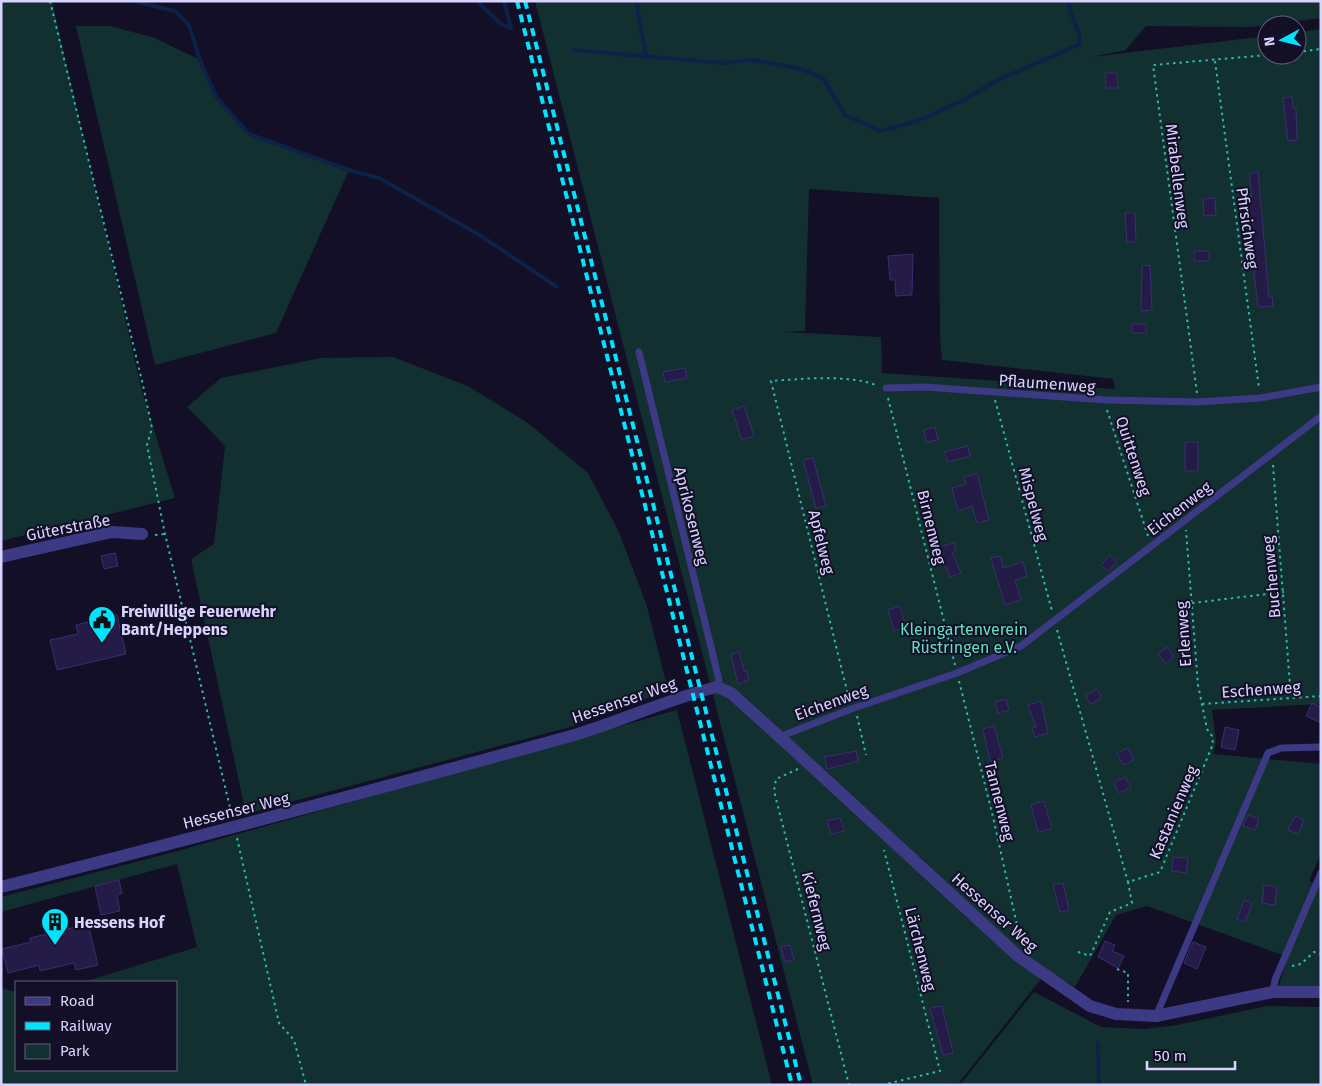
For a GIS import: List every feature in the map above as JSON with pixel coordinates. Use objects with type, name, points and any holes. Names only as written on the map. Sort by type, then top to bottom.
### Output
[{"type":"street","name":"Güterstraße","points":[[1,557],[112,532],[142,534]]},
{"type":"street","name":"Hessenser Weg","points":[[1,888],[574,735],[692,693],[718,687],[731,693],[1018,956],[1090,1006],[1116,1014],[1156,1016],[1274,986],[1321,992]]},
{"type":"lane","name":"Aprikosenweg","points":[[639,352],[641,367],[719,680],[718,687]]},
{"type":"lane","name":"Pflaumenweg","points":[[886,388],[925,386],[995,393],[1106,400],[1198,402],[1260,398],[1321,387]]},
{"type":"lane","name":"Eichenweg","points":[[782,739],[787,734],[853,708],[957,672],[1021,646],[1321,416]]},
{"type":"lane","points":[[1156,1016],[1268,753],[1281,748],[1321,747]]},
{"type":"lane","points":[[1274,986],[1321,872]]},
{"type":"path","points":[[50,1],[143,385],[152,428],[147,445],[165,534],[235,827],[279,1023],[294,1040],[306,1085]]},
{"type":"path","points":[[1307,51],[1321,49]]},
{"type":"path","name":"Mirabellenweg","points":[[1198,402],[1167,184],[1153,66],[1257,56]]},
{"type":"path","name":"Pfirsichweg","points":[[1215,61],[1260,398]]},
{"type":"path","name":"Apfelweg","points":[[866,755],[771,381],[812,379],[867,382],[886,388]]},
{"type":"path","name":"Birnenweg","points":[[886,388],[957,672]]},
{"type":"path","name":"Mispelweg","points":[[995,393],[995,403],[1054,620]]},
{"type":"path","name":"Quittenweg","points":[[1106,400],[1152,547]]},
{"type":"path","name":"Buchenweg","points":[[1270,455],[1284,592],[1291,698]]},
{"type":"path","name":"Erlenweg","points":[[1186,520],[1198,684],[1207,729],[1212,736],[1213,744]]},
{"type":"path","points":[[1192,603],[1284,592]]},
{"type":"path","points":[[1054,620],[1128,882],[1132,903],[1110,912],[1090,956],[1078,952]]},
{"type":"path","name":"Tannenweg","points":[[957,672],[993,817],[1019,934]]},
{"type":"path","name":"Eschenweg","points":[[1202,704],[1321,696]]},
{"type":"path","name":"Kastanienweg","points":[[1128,882],[1160,872],[1213,744]]},
{"type":"path","name":"Kiefernweg","points":[[809,763],[776,779],[774,792],[849,1085]]},
{"type":"path","name":"Lärchenweg","points":[[882,1085],[940,1071],[882,840],[884,832]]},
{"type":"path","points":[[1274,986],[1292,966],[1301,964],[1314,952],[1321,954]]},
{"type":"path","points":[[1117,969],[1128,973],[1127,1015]]},
{"type":"green space","points":[[1,1],[52,1],[142,391],[175,498],[1,541]]},
{"type":"green space","name":"Kleingartenverein Rüstringen e.V.","points":[[535,1],[1321,1],[1321,18],[1307,20],[1307,15],[1257,15],[1257,26],[1250,27],[1146,26],[1126,50],[1091,57],[1257,37],[1257,65],[1307,65],[1307,31],[1321,29],[1321,704],[1212,710],[1216,741],[1213,754],[1321,764],[1321,853],[1309,881],[1321,886],[1321,989],[1278,988],[1288,957],[1147,906],[1116,915],[1075,987],[1047,971],[959,1083],[813,1085]],"holes":[[[809,189],[939,198],[940,338],[942,360],[1113,379],[1115,389],[882,373],[881,337],[784,332],[805,331]]]},
{"type":"green space","points":[[76,26],[110,26],[155,38],[200,60],[217,98],[249,134],[349,170],[276,333],[155,365]]},
{"type":"green space","points":[[393,357],[468,386],[528,423],[588,473],[618,530],[646,603],[668,690],[570,727],[246,814],[191,559],[214,544],[225,446],[187,407],[221,378],[321,358]]},
{"type":"green space","points":[[677,710],[772,1085],[1,1085],[1,988],[15,992],[15,1071],[178,1071],[178,981],[87,981],[197,947],[177,864],[1,912],[1,897],[174,852]]},
{"type":"green space","points":[[1034,992],[1101,1027],[1144,1029],[1177,1025],[1267,1006],[1321,1007],[1321,1085],[960,1085]]},
{"type":"building","points":[[1105,73],[1117,73],[1118,88],[1106,88]]},
{"type":"building","points":[[1292,97],[1293,108],[1296,108],[1297,140],[1288,141],[1283,98]]},
{"type":"building","points":[[1258,172],[1269,297],[1272,297],[1273,306],[1258,307],[1254,272],[1256,272],[1246,198],[1252,197],[1249,174]]},
{"type":"building","points":[[1215,198],[1216,215],[1204,216],[1203,199]]},
{"type":"building","points":[[1125,213],[1135,213],[1136,242],[1127,242]]},
{"type":"building","points":[[1194,251],[1209,251],[1209,261],[1194,261]]},
{"type":"building","points":[[913,254],[912,295],[896,296],[895,280],[890,280],[888,256]]},
{"type":"building","points":[[1150,265],[1152,310],[1141,311],[1142,266]]},
{"type":"building","points":[[1132,324],[1146,324],[1146,333],[1132,333]]},
{"type":"building","points":[[685,368],[687,378],[665,382],[663,372]]},
{"type":"building","points":[[744,406],[754,436],[742,440],[732,410]]},
{"type":"building","points":[[935,427],[938,440],[926,442],[924,430]]},
{"type":"building","points":[[1185,442],[1198,442],[1198,471],[1185,471]]},
{"type":"building","points":[[968,446],[970,456],[948,462],[944,452]]},
{"type":"building","points":[[813,458],[826,506],[816,508],[803,460]]},
{"type":"building","points":[[977,474],[989,520],[977,523],[972,506],[958,511],[952,488],[966,484],[964,477]]},
{"type":"building","points":[[954,543],[956,551],[952,553],[961,573],[950,577],[938,547]]},
{"type":"building","points":[[115,553],[118,566],[104,569],[101,556]]},
{"type":"building","points":[[1109,555],[1117,561],[1109,571],[1101,566]]},
{"type":"building","points":[[1001,556],[1003,568],[1023,562],[1027,576],[1015,580],[1021,600],[1005,605],[991,558]]},
{"type":"building","points":[[900,606],[906,627],[894,631],[888,610]]},
{"type":"building","name":"Freiwillige Feuerwehr Bant/Heppens","points":[[117,615],[126,654],[57,670],[50,640],[78,634],[76,625]]},
{"type":"building","points":[[1167,647],[1174,657],[1166,664],[1158,654]]},
{"type":"building","points":[[739,652],[744,671],[747,671],[749,680],[738,684],[731,654]]},
{"type":"building","points":[[1097,689],[1102,698],[1090,704],[1086,695]]},
{"type":"building","points":[[1006,699],[1009,710],[998,713],[995,702]]},
{"type":"building","points":[[1041,701],[1048,733],[1035,737],[1032,728],[1036,727],[1028,705]]},
{"type":"building","points":[[1312,703],[1321,707],[1321,723],[1306,716]]},
{"type":"building","points":[[994,726],[1003,758],[990,761],[983,729]]},
{"type":"building","points":[[1225,727],[1239,730],[1235,750],[1221,747]]},
{"type":"building","points":[[1128,748],[1134,760],[1123,765],[1117,753]]},
{"type":"building","points":[[856,751],[858,761],[827,769],[824,757]]},
{"type":"building","points":[[1125,777],[1131,787],[1119,793],[1114,783]]},
{"type":"building","points":[[1044,801],[1052,829],[1038,832],[1031,805]]},
{"type":"building","points":[[1248,815],[1259,819],[1255,830],[1243,826]]},
{"type":"building","points":[[1295,816],[1304,820],[1298,834],[1288,830]]},
{"type":"building","points":[[840,818],[844,831],[831,834],[827,821]]},
{"type":"building","points":[[1173,857],[1188,858],[1186,873],[1172,871]]},
{"type":"building","points":[[119,880],[122,893],[117,895],[120,911],[101,915],[95,886]]},
{"type":"building","points":[[1063,883],[1069,910],[1060,912],[1053,885]]},
{"type":"building","points":[[1264,885],[1277,887],[1275,905],[1262,903]]},
{"type":"building","points":[[1244,900],[1252,903],[1245,922],[1237,919]]},
{"type":"building","name":"Hessens Hof","points":[[88,924],[98,965],[76,970],[74,963],[40,971],[39,965],[8,973],[2,949],[31,942],[30,938]]},
{"type":"building","points":[[1105,941],[1115,945],[1112,951],[1124,956],[1118,968],[1098,957]]},
{"type":"building","points":[[1193,942],[1206,947],[1197,969],[1184,963]]},
{"type":"building","points":[[790,945],[794,960],[785,962],[781,947]]},
{"type":"building","points":[[942,1006],[953,1053],[943,1055],[930,1008]]},
{"type":"waterway","points":[[133,1],[175,11],[189,25],[200,60],[217,98],[249,134],[349,170],[379,178],[478,234],[557,287]]},
{"type":"waterway","points":[[477,1],[501,24],[511,28]]},
{"type":"waterway","points":[[504,1],[511,28]]},
{"type":"waterway","points":[[636,1],[646,56]]},
{"type":"waterway","points":[[574,50],[722,63],[752,60],[801,69],[823,78],[845,115],[881,131],[917,121],[962,101],[996,81],[1080,44],[1079,34],[1067,1]]},
{"type":"waterway","points":[[1098,1043],[1099,1085]]},
{"type":"railway","points":[[517,1],[792,1085]]},
{"type":"railway","points":[[525,1],[801,1085]]},
{"type":"place","name":"Freiwillige Feuerwehr Bant/Heppens","points":[[102,644]]},
{"type":"place","name":"Hessens Hof","points":[[55,946]]}]
